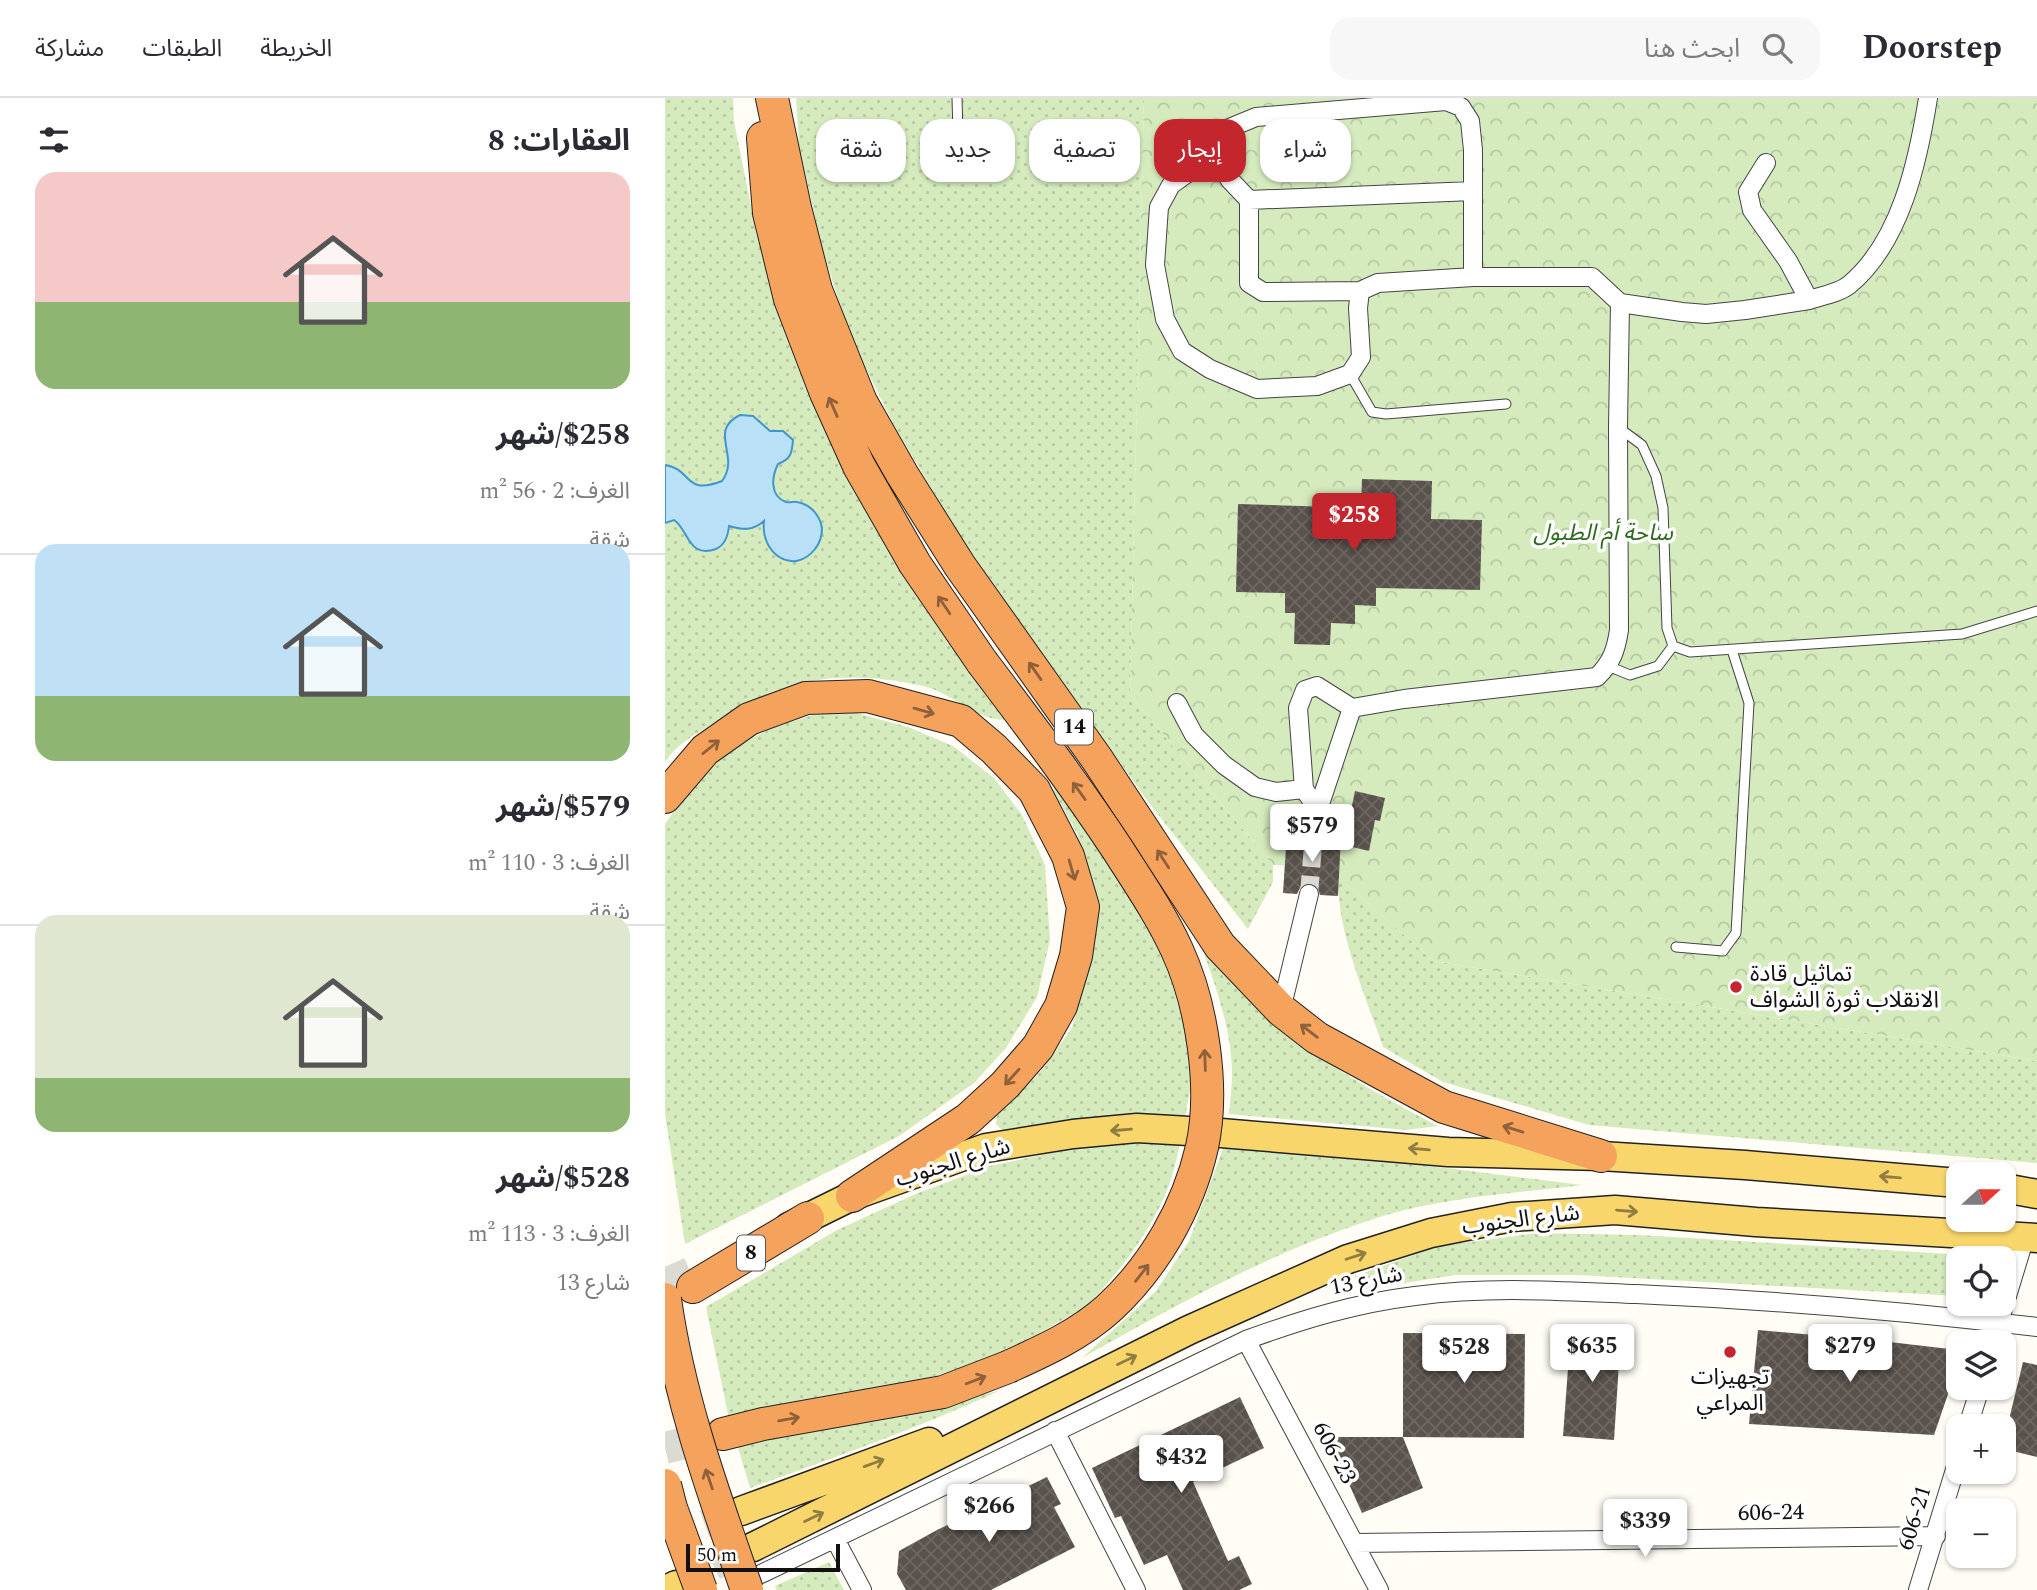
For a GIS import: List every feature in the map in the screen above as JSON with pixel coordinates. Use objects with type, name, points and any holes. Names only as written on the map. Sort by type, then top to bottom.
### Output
[{"type":"highway","points":[[723,1434],[763,1424],[943,1392],[1008,1367],[1064,1340],[1107,1310],[1143,1273],[1185,1197],[1202,1146],[1206,1093],[1205,1046],[1195,1000],[1178,951],[1150,900],[1088,803],[982,662],[915,564],[859,466],[826,393],[790,299],[769,214],[760,98]]},
{"type":"highway","name":"14","points":[[772,98],[795,208],[816,290],[861,402],[960,566],[1097,759],[1220,947],[1281,1010],[1317,1038],[1444,1107],[1601,1156]]},
{"type":"highway","points":[[665,797],[705,750],[749,719],[806,698],[867,696],[961,721],[994,749],[1034,790],[1067,856],[1083,907],[1076,956],[1061,1006],[1038,1048],[1005,1085],[968,1119],[852,1196]]},
{"type":"highway","name":"8","points":[[683,1286],[808,1218]]},
{"type":"highway","points":[[683,1286],[668,1329],[702,1458],[754,1582]]},
{"type":"highway","points":[[665,1485],[671,1508],[681,1588]]},
{"type":"main road","name":"شارع الجنوب","points":[[808,1218],[852,1196],[986,1148],[1073,1134],[1137,1128],[1189,1131]]},
{"type":"main road","points":[[1221,1133],[1448,1152],[1601,1156],[1946,1182]]},
{"type":"main road","points":[[2016,1188],[2037,1189]]},
{"type":"main road","points":[[2016,1190],[2037,1194]]},
{"type":"main road","name":"شارع الجنوب","points":[[753,1547],[1189,1330],[1348,1259],[1431,1233],[1512,1217],[1615,1210],[1756,1222],[2033,1237]]},
{"type":"main road","name":"شارع الجنوب","points":[[741,1511],[897,1455],[1079,1383]]},
{"type":"street","points":[[1232,182],[1249,200],[1249,284],[1263,292],[1360,291],[1378,283],[1473,278],[1592,278],[1620,303],[1706,314],[1809,300],[1847,287],[1873,261],[1904,204],[1928,98]]},
{"type":"street","points":[[1246,121],[1256,117],[1446,101],[1461,107],[1470,121],[1473,278]]},
{"type":"street","points":[[1766,163],[1748,192],[1752,210],[1788,261],[1809,300]]},
{"type":"street","points":[[1175,182],[1159,207],[1155,265],[1165,319],[1182,351],[1210,369],[1257,389],[1317,386],[1350,374],[1361,357],[1358,308],[1360,291]]},
{"type":"street","points":[[1249,200],[1473,191]]},
{"type":"street","points":[[1318,810],[1304,789],[1298,708],[1305,690],[1317,686],[1352,708],[1404,698],[1597,677],[1608,666],[1616,652],[1619,630],[1620,303]]},
{"type":"street","points":[[1177,702],[1194,735],[1224,765],[1255,787],[1276,792],[1304,789]]},
{"type":"street","points":[[1314,834],[1318,810],[1352,708]]},
{"type":"street","points":[[1281,1010],[1310,894]]},
{"type":"street","points":[[1997,1330],[2033,1237]]},
{"type":"street","name":"شارع 13","points":[[754,1582],[835,1539],[1246,1340],[1301,1320],[1357,1306],[1415,1296],[1473,1291],[1688,1296],[1843,1307],[2037,1327]]},
{"type":"street","name":"606-23","points":[[1246,1340],[1379,1590]]},
{"type":"street","points":[[1055,1431],[1136,1590]]},
{"type":"street","name":"606-21","points":[[1918,1590],[1951,1484]]},
{"type":"street","name":"606-24","points":[[1354,1543],[1936,1536]]},
{"type":"street","points":[[835,1539],[862,1590]]},
{"type":"lane","points":[[957,98],[958,119]]},
{"type":"lane","points":[[1350,374],[1373,412],[1386,414],[1506,404]]},
{"type":"lane","points":[[1618,427],[1642,445],[1655,476],[1663,508],[1667,628],[1673,646]]},
{"type":"lane","points":[[1673,646],[1690,652],[1962,634],[2037,611]]},
{"type":"lane","points":[[1608,666],[1630,675],[1658,666],[1673,646]]},
{"type":"lane","points":[[1676,947],[1723,951],[1736,933],[1749,703],[1732,650]]},
{"type":"green space","points":[[665,98],[733,98],[734,121],[757,236],[792,350],[843,467],[1006,720],[984,716],[934,689],[923,686],[865,678],[812,681],[786,687],[735,709],[685,741],[665,762]]},
{"type":"green space","points":[[796,98],[1144,98],[1130,695],[1273,865],[1273,882],[1248,929],[1146,799],[967,547],[896,429],[849,334],[820,240],[799,144]]},
{"type":"green space","name":"ساحة أم الطبول","points":[[1144,98],[2037,98],[2037,1061],[1434,961],[1326,867],[1273,865],[1130,695]]},
{"type":"green space","points":[[856,713],[908,727],[953,746],[994,778],[1022,815],[1045,865],[1050,940],[1037,997],[1006,1048],[974,1083],[899,1136],[685,1244],[665,1114],[665,824],[698,776],[768,729],[816,714]]},
{"type":"green space","points":[[1059,786],[1140,902],[1182,1004],[1189,1042],[1191,1085],[1185,1117],[1013,1131],[1002,1130],[996,1124],[997,1115],[1037,1076],[1072,1028],[1091,962],[1093,892],[1077,833],[1053,790]]},
{"type":"green space","points":[[1339,878],[1434,961],[2037,1061],[2037,1163],[1589,1125],[1443,1082],[1383,1047],[1347,941],[1339,898]]},
{"type":"green space","points":[[1196,931],[1248,993],[1286,1030],[1348,1076],[1438,1126],[1406,1130],[1229,1114],[1232,1075],[1229,1038],[1220,1001]]},
{"type":"green space","points":[[1181,1141],[1170,1182],[1156,1215],[1111,1279],[1080,1310],[1018,1344],[938,1375],[855,1396],[729,1419],[706,1307],[837,1230],[918,1193],[990,1166],[1083,1146]]},
{"type":"green space","points":[[1225,1143],[1582,1185],[1434,1204],[1346,1228],[1230,1278],[1082,1358],[1156,1291],[1189,1241]]},
{"type":"green space","points":[[1538,1233],[1639,1235],[1946,1254],[1946,1295],[1578,1275],[1455,1275],[1360,1290],[1355,1276],[1439,1246]]},
{"type":"green space","points":[[999,1391],[907,1430],[750,1488],[737,1444]]},
{"type":"green space","points":[[829,1562],[844,1590],[777,1590],[775,1586]]},
{"type":"water","points":[[740,415],[753,416],[770,431],[783,431],[793,440],[790,455],[778,464],[774,474],[774,491],[786,502],[806,505],[814,511],[822,528],[815,549],[798,561],[780,558],[773,551],[764,533],[764,521],[748,529],[729,526],[722,545],[707,551],[694,547],[674,520],[665,523],[665,465],[674,467],[694,484],[710,485],[722,481],[728,462],[726,429],[731,421]]},
{"type":"building","points":[[1362,479],[1432,481],[1431,519],[1482,520],[1480,590],[1376,588],[1376,606],[1355,605],[1355,624],[1331,623],[1330,645],[1294,644],[1295,613],[1285,613],[1285,593],[1236,592],[1238,504],[1361,508]]},
{"type":"building","points":[[1355,791],[1385,798],[1380,821],[1375,820],[1369,851],[1344,845]]},
{"type":"building","points":[[1287,832],[1303,833],[1306,842],[1313,845],[1322,842],[1325,835],[1341,836],[1338,896],[1320,895],[1317,886],[1311,883],[1301,886],[1297,894],[1283,893]]},
{"type":"building","points":[[1571,1328],[1621,1332],[1614,1440],[1563,1436]]},
{"type":"building","points":[[1758,1330],[1946,1349],[1946,1400],[1934,1435],[1749,1424]]},
{"type":"building","points":[[1403,1333],[1525,1334],[1524,1438],[1403,1437]]},
{"type":"building","points":[[2023,1362],[2037,1365],[2037,1457],[2016,1452],[2016,1414],[2010,1414],[2016,1400]]},
{"type":"building","points":[[1240,1397],[1264,1448],[1193,1482],[1228,1561],[1239,1556],[1252,1584],[1239,1590],[1183,1590],[1167,1555],[1144,1565],[1121,1516],[1115,1518],[1092,1468]]},
{"type":"building","points":[[1328,1437],[1403,1437],[1423,1488],[1362,1513]]},
{"type":"building","points":[[1047,1477],[1061,1504],[1054,1507],[1075,1547],[991,1590],[906,1590],[897,1574],[899,1551]]},
{"type":"tunnel","points":[[1309,894],[1314,834]]},
{"type":"tunnel","points":[[665,1282],[690,1271]]},
{"type":"tunnel","points":[[665,1448],[721,1434]]},
{"type":"tunnel","points":[[665,1538],[741,1511]]},
{"type":"tunnel","points":[[676,1585],[753,1547]]},
{"type":"place","name":"تماثيل قادة الانقلاب ثورة الشواف","points":[[1736,987]]},
{"type":"place","name":"تجهيزات المراعي","points":[[1730,1352]]}]
